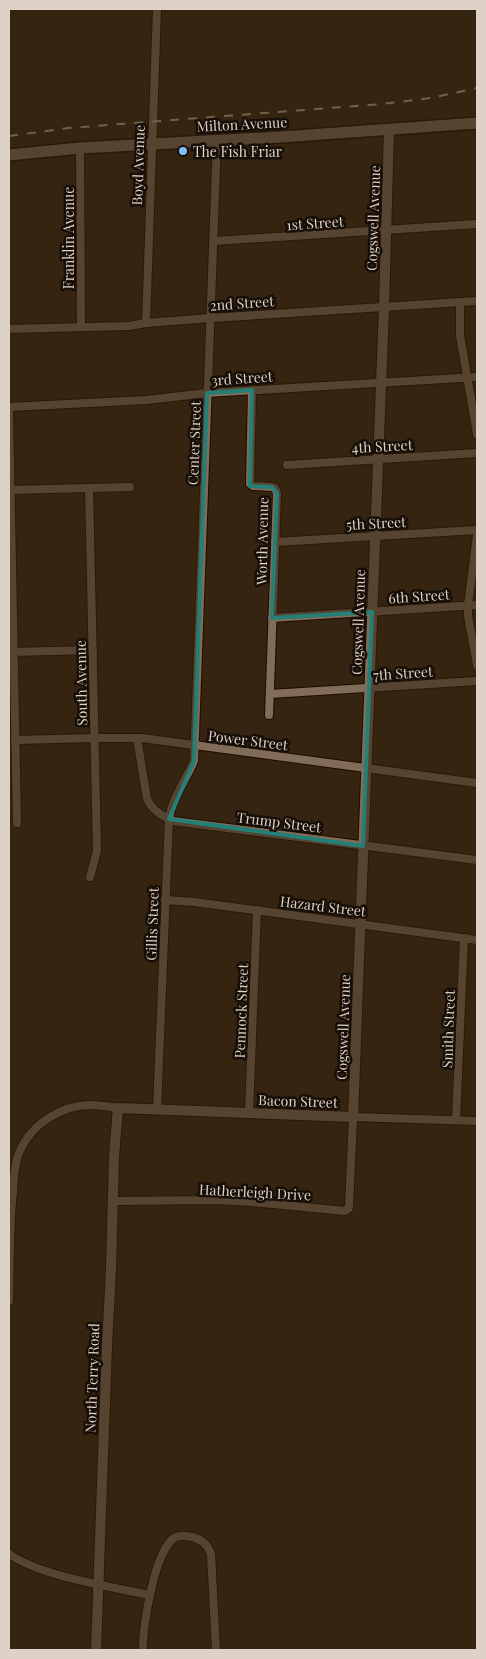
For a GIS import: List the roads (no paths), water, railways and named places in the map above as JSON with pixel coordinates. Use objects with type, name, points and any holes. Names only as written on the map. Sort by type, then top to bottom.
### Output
[{"type":"main road","name":"Milton Avenue","points":[[9,155],[80,148],[477,123]]},
{"type":"street","name":"Boyd Avenue","points":[[146,323],[157,9]]},
{"type":"street","name":"Cogswell Avenue","points":[[353,1117],[389,129]]},
{"type":"street","name":"Center Street","points":[[194,746],[217,140]]},
{"type":"street","name":"Franklin Avenue","points":[[80,148],[81,327]]},
{"type":"street","name":"1st Street","points":[[214,241],[477,224]]},
{"type":"street","name":"2nd Street","points":[[9,329],[129,326],[211,318],[477,301]]},
{"type":"street","points":[[460,302],[460,335],[477,434]]},
{"type":"street","name":"3rd Street","points":[[9,409],[147,400],[208,392],[477,377]]},
{"type":"street","name":"Worth Avenue","points":[[252,390],[250,484],[253,486],[275,488],[277,493],[269,715]]},
{"type":"street","points":[[9,409],[11,652],[17,822]]},
{"type":"street","name":"4th Street","points":[[287,465],[477,452]]},
{"type":"street","points":[[11,490],[130,487]]},
{"type":"street","name":"South Avenue","points":[[89,488],[97,851],[90,878]]},
{"type":"street","name":"5th Street","points":[[276,542],[477,530]]},
{"type":"street","points":[[477,535],[468,605],[468,616],[477,665]]},
{"type":"street","name":"6th Street","points":[[272,618],[477,605]]},
{"type":"street","points":[[11,652],[93,650]]},
{"type":"street","name":"7th Street","points":[[270,694],[477,681]]},
{"type":"street","name":"Power Street","points":[[15,740],[137,738],[477,783]]},
{"type":"street","name":"Trump Street","points":[[137,738],[148,799],[152,808],[168,819],[184,823],[477,860]]},
{"type":"street","name":"Gillis Street","points":[[157,1109],[168,819],[194,761],[194,746]]},
{"type":"street","name":"Hazard Street","points":[[165,900],[194,902],[477,940]]},
{"type":"street","name":"Pennock Street","points":[[250,1112],[256,910]]},
{"type":"street","name":"Smith Street","points":[[456,1120],[464,938]]},
{"type":"street","points":[[9,1301],[11,1207],[19,1151],[36,1128],[56,1115],[76,1106],[92,1105],[118,1108]]},
{"type":"street","name":"Bacon Street","points":[[118,1108],[477,1121]]},
{"type":"street","name":"North Terry Road","points":[[96,1650],[114,1156],[118,1108]]},
{"type":"street","name":"Hatherleigh Drive","points":[[113,1201],[217,1200],[345,1211],[349,1208],[353,1117]]},
{"type":"street","points":[[143,1650],[145,1615],[149,1595],[167,1546],[173,1539],[182,1536],[192,1537],[207,1545],[211,1554],[216,1650]]},
{"type":"street","points":[[9,1554],[33,1567],[149,1595]]},
{"type":"railway","points":[[9,136],[69,128],[382,104],[431,98],[477,88]]},
{"type":"place","name":"The Fish Friar","points":[[183,151]]}]
